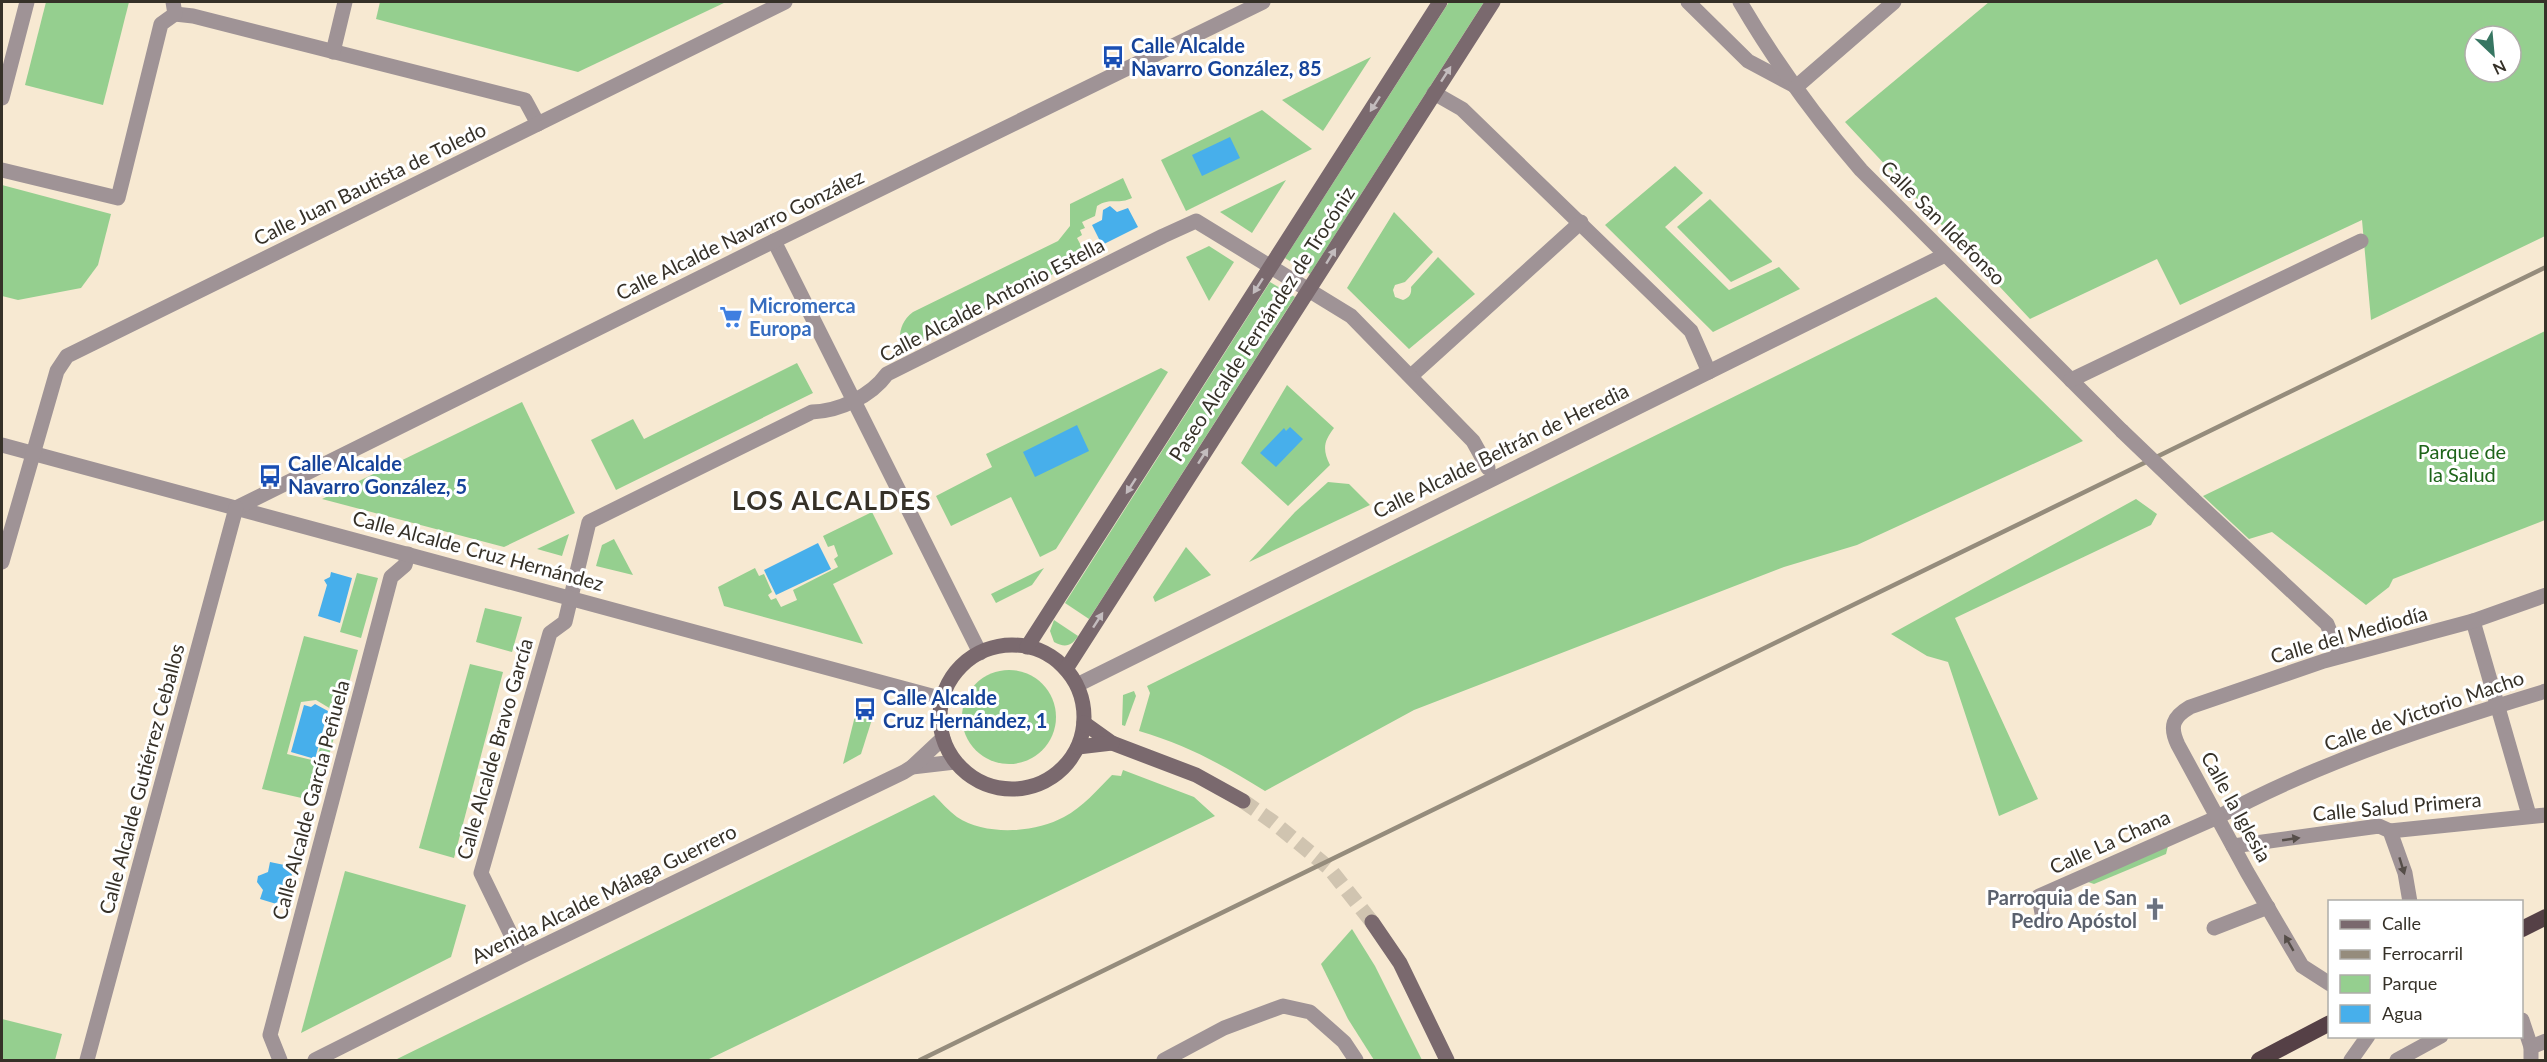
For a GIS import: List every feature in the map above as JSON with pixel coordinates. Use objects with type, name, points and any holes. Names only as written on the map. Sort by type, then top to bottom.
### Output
[{"type":"highway","points":[[2523,928],[2546,917]]},
{"type":"highway","points":[[2259,1060],[2328,1024]]},
{"type":"main road","name":"Paseo Alcalde Fernández de Trocóniz","points":[[1027,647],[1440,2]]},
{"type":"main road","name":"Paseo Alcalde Fernández de Trocóniz","points":[[1066,669],[1493,2]]},
{"type":"main road","points":[[1011,645],[1027,647],[1049,655],[1066,669],[1077,685],[1082,697],[1084,723],[1078,747],[1066,765],[1050,778],[1031,787],[1010,789],[989,786],[970,776],[955,762],[943,738],[940,725],[943,699],[951,680],[963,665],[980,653],[995,647],[1011,645]]},
{"type":"main road","points":[[1084,723],[1112,743],[1196,775],[1243,801]]},
{"type":"main road","points":[[1078,747],[1112,743]]},
{"type":"main road","points":[[1372,922],[1400,963],[1447,1060]]},
{"type":"street","points":[[2,98],[27,2]]},
{"type":"street","points":[[333,52],[345,2]]},
{"type":"street","name":"Calle Juan Bautista de Toledo","points":[[2,562],[57,370],[67,356],[785,2]]},
{"type":"street","name":"Calle Alcalde Navarro González","points":[[236,508],[1263,2]]},
{"type":"street","name":"Calle San Ildefonso","points":[[1688,2],[1748,61],[1796,87]]},
{"type":"street","name":"Calle San Ildefonso","points":[[1740,2],[1763,40],[1826,129],[1861,170],[2122,431],[2326,624],[2340,656]]},
{"type":"street","points":[[1796,87],[1894,2]]},
{"type":"street","points":[[2,170],[118,198],[161,24],[174,8],[333,52],[525,99],[538,124]]},
{"type":"street","points":[[1434,93],[1462,109],[1691,331],[1708,372]]},
{"type":"street","name":"Calle Alcalde Antonio Estella","points":[[572,598],[589,522],[812,412],[830,411],[853,400],[877,388],[887,374],[1196,221],[1271,266]]},
{"type":"street","points":[[1411,376],[1581,222]]},
{"type":"street","points":[[774,241],[980,653]]},
{"type":"street","points":[[2071,380],[2361,241]]},
{"type":"street","name":"Calle Alcalde Beltrán de Heredia","points":[[1077,685],[1945,255]]},
{"type":"street","points":[[1271,266],[1351,316],[1473,441],[1488,468]]},
{"type":"street","name":"Calle Alcalde Cruz Hernández","points":[[2,446],[943,699]]},
{"type":"street","name":"Calle Alcalde Gutiérrez Ceballos","points":[[87,1060],[236,508]]},
{"type":"street","name":"Calle Alcalde García Peñuela","points":[[280,1060],[270,1035],[391,577],[405,565],[408,554]]},
{"type":"street","name":"Calle del Mediodía","points":[[2172,726],[2180,713],[2190,707],[2340,656],[2473,621],[2546,595]]},
{"type":"street","name":"Calle Alcalde Bravo García","points":[[518,947],[481,873],[550,633],[565,622],[572,598]]},
{"type":"street","points":[[2473,621],[2529,815]]},
{"type":"street","name":"Calle de Victorio Macho","points":[[2218,817],[2277,788],[2373,747],[2546,692]]},
{"type":"street","name":"Calle la Iglesia","points":[[2172,726],[2178,745],[2302,966],[2328,983]]},
{"type":"street","name":"Avenida Alcalde Málaga Guerrero","points":[[315,1060],[522,956],[912,767],[943,738]]},
{"type":"street","name":"Avenida Alcalde Málaga Guerrero","points":[[912,767],[955,762]]},
{"type":"street","name":"Calle Salud Primera","points":[[2233,846],[2379,826],[2390,831],[2546,815]]},
{"type":"street","name":"Calle La Chana","points":[[2043,919],[2039,896],[2218,817]]},
{"type":"street","points":[[2390,831],[2405,873],[2410,900]]},
{"type":"street","points":[[2214,928],[2268,907]]},
{"type":"street","points":[[1164,1060],[1224,1028],[1283,1006],[1310,1012],[1344,1042],[1356,1060]]},
{"type":"street","points":[[2523,1024],[2531,1054],[2546,1041]]},
{"type":"street","points":[[2351,1060],[2367,1038]]},
{"type":"street","points":[[2397,1060],[2436,1038]]},
{"type":"green space","points":[[46,2],[129,2],[103,105],[25,85]]},
{"type":"green space","points":[[380,2],[726,2],[578,72],[376,19]]},
{"type":"green space","points":[[1449,2],[1484,2],[1310,274],[1285,258]]},
{"type":"green space","points":[[1989,2],[2545,2],[2545,236],[2371,320],[2362,220],[2180,305],[2157,259],[2030,319],[1845,122]]},
{"type":"green space","points":[[1371,57],[1323,131],[1282,100]]},
{"type":"green space","points":[[1262,110],[1312,149],[1186,211],[1161,160]]},
{"type":"green space","points":[[1675,166],[1703,193],[1665,227],[1729,290],[1779,267],[1800,289],[1713,332],[1605,225]]},
{"type":"green space","points":[[1123,178],[1132,198],[1102,203],[1097,206],[1095,216],[1082,222],[1085,228],[1080,230],[1082,235],[1077,238],[1087,257],[901,350],[901,329],[905,320],[913,312],[1058,241],[1070,226],[1070,204]]},
{"type":"green space","points":[[1286,180],[1252,233],[1220,212]]},
{"type":"green space","points":[[2,185],[111,214],[98,265],[81,288],[18,300],[2,296]]},
{"type":"green space","points":[[1710,199],[1772,262],[1731,282],[1677,227]]},
{"type":"green space","points":[[1394,212],[1433,252],[1405,282],[1395,285],[1393,290],[1395,297],[1403,300],[1408,297],[1411,287],[1438,257],[1475,294],[1409,349],[1347,288]]},
{"type":"green space","points":[[1209,246],[1234,262],[1209,301],[1186,257]]},
{"type":"green space","points":[[1270,282],[1295,297],[1089,619],[1065,603]]},
{"type":"green space","points":[[1936,297],[2083,441],[1857,545],[1784,567],[1414,710],[1265,791],[1204,756],[1139,731],[1150,693],[1147,686]]},
{"type":"green space","name":"Parque de la Salud","points":[[2545,331],[2545,520],[2393,579],[2389,587],[2366,605],[2272,532],[2249,539],[2203,496]]},
{"type":"green space","points":[[797,363],[813,393],[616,490],[591,440],[633,419],[644,439]]},
{"type":"green space","points":[[1161,368],[1168,372],[1056,549],[1040,557],[1011,497],[951,526],[936,496],[992,467],[986,454]]},
{"type":"green space","points":[[1287,385],[1334,428],[1325,445],[1330,465],[1288,506],[1241,463]]},
{"type":"green space","points":[[522,402],[575,513],[504,547],[322,499]]},
{"type":"green space","points":[[1328,482],[1349,484],[1370,505],[1249,562],[1295,512]]},
{"type":"green space","points":[[2136,499],[2157,514],[2151,525],[1955,618],[2038,799],[1999,816],[1948,662],[1927,656],[1891,634]]},
{"type":"green space","points":[[872,512],[893,554],[833,584],[863,644],[724,606],[718,587],[755,568],[759,576],[764,574],[772,592],[768,595],[771,600],[776,598],[781,607],[797,600],[793,590],[838,567],[834,559],[838,556],[834,545],[828,547],[823,536]]},
{"type":"green space","points":[[569,534],[562,556],[537,549]]},
{"type":"green space","points":[[614,539],[633,575],[596,566],[602,545]]},
{"type":"green space","points":[[1186,547],[1211,575],[1155,602],[1153,597]]},
{"type":"green space","points":[[1044,568],[1032,585],[996,603],[991,594]]},
{"type":"green space","points":[[357,573],[378,578],[361,638],[340,632]]},
{"type":"green space","points":[[485,608],[522,617],[512,652],[476,642]]},
{"type":"green space","points":[[1054,620],[1078,636],[1073,642],[1062,645],[1054,642],[1050,631]]},
{"type":"green space","points":[[304,636],[358,650],[324,774],[314,772],[306,799],[262,789]],"holes":[[[316,700],[331,709],[316,761],[287,754],[301,702]]]},
{"type":"green space","points":[[470,664],[503,672],[454,858],[419,848]]},
{"type":"green space","points":[[1009,670],[1027,674],[1042,684],[1052,699],[1056,717],[1052,735],[1042,750],[1027,760],[1009,764],[991,760],[976,750],[966,735],[962,717],[966,699],[976,684],[991,674]]},
{"type":"green space","points":[[1134,691],[1136,696],[1125,726],[1122,725],[1123,695]]},
{"type":"green space","points":[[857,708],[874,713],[861,754],[843,764]]},
{"type":"green space","points":[[1123,770],[1194,797],[1215,816],[707,1060],[395,1060],[934,795],[954,815],[969,823],[996,830],[1025,829],[1052,822],[1071,813],[1090,798],[1112,775],[1121,776]]},
{"type":"green space","points":[[2168,846],[2166,854],[2094,884],[2085,881]]},
{"type":"green space","points":[[345,871],[466,905],[451,957],[301,1033]]},
{"type":"green space","points":[[1352,929],[1375,966],[1422,1060],[1374,1060],[1348,1019],[1321,964]]},
{"type":"green space","points":[[2,1019],[62,1034],[55,1060],[2,1060]]},
{"type":"water","points":[[1230,137],[1240,158],[1202,176],[1192,155]]},
{"type":"water","points":[[1110,206],[1117,212],[1128,208],[1138,227],[1102,245],[1092,225],[1102,220],[1103,210]]},
{"type":"water","points":[[1077,425],[1089,451],[1035,477],[1023,452]]},
{"type":"water","points":[[1290,427],[1303,439],[1276,467],[1260,453],[1284,428],[1286,431]]},
{"type":"water","points":[[818,543],[831,569],[776,595],[764,570]]},
{"type":"water","points":[[331,572],[352,578],[340,623],[318,616],[327,585],[324,580],[330,577]]},
{"type":"water","points":[[315,704],[328,711],[315,759],[291,752],[304,705],[311,707]]},
{"type":"water","points":[[270,862],[294,867],[283,906],[260,899],[263,890],[257,882],[258,876],[268,872]]},
{"type":"tunnel","points":[[1243,801],[1273,822],[1329,868],[1372,922]]},
{"type":"railway","points":[[920,1060],[2546,267]]},
{"type":"place","name":"Calle Alcalde Navarro González, 85","points":[[1113,57]]},
{"type":"place","name":"Micromerca Europa","points":[[731,317]]},
{"type":"place","name":"Calle Alcalde Navarro González, 5","points":[[270,476]]},
{"type":"place","name":"Calle Alcalde Cruz Hernández, 1","points":[[865,709]]},
{"type":"place","name":"Parroquia de San Pedro Apóstol","points":[[2155,909]]},
{"type":"district","name":"LOS ALCALDES","points":[[832,501]]}]
